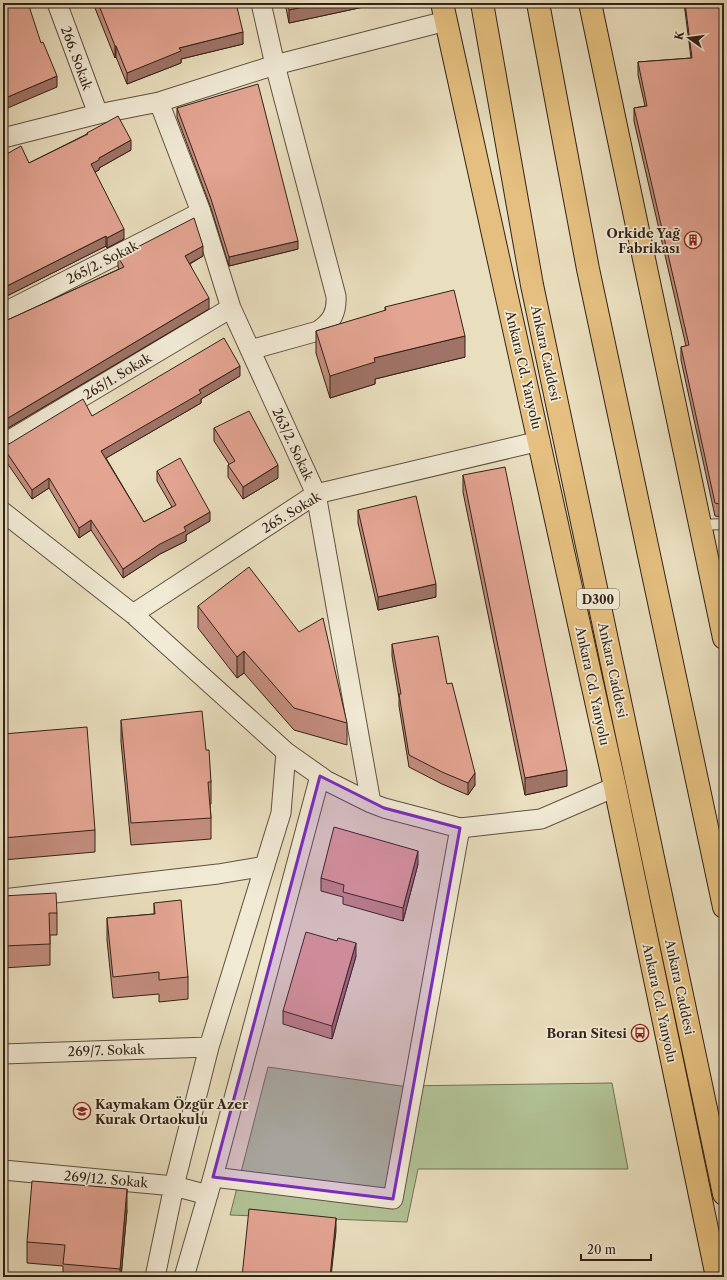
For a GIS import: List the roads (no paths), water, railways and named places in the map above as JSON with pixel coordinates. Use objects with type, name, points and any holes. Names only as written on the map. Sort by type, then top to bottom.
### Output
[{"type":"main road","name":"Ankara Caddesi","points":[[482,3],[532,285],[724,1194]]},
{"type":"main road","points":[[538,3],[588,269],[724,907]]},
{"type":"main road","points":[[590,3],[724,638]]},
{"type":"main road","name":"Ankara Cd. Yanyolu","points":[[444,12],[616,787],[717,1277]]},
{"type":"street","name":"266. Sokak","points":[[57,3],[98,114]]},
{"type":"street","points":[[250,350],[318,332],[332,319],[336,312],[337,304],[275,65],[261,3]]},
{"type":"street","points":[[3,138],[98,114],[159,102],[444,12]]},
{"type":"street","name":"263/2. Sokak","points":[[159,102],[201,212],[231,308],[316,494],[370,803]]},
{"type":"street","name":"265/2. Sokak","points":[[3,313],[201,212]]},
{"type":"street","name":"265/1. Sokak","points":[[3,444],[231,308]]},
{"type":"street","name":"265. Sokak","points":[[133,614],[316,494],[540,441]]},
{"type":"street","points":[[3,512],[133,614],[286,752],[320,776],[370,803],[460,828],[541,819],[616,787]]},
{"type":"street","points":[[155,1277],[174,1186],[209,1047],[281,814],[286,752]]},
{"type":"street","points":[[184,1277],[210,1186],[320,776]]},
{"type":"street","name":"269/12. Sokak","points":[[3,1170],[174,1186],[210,1186],[393,1199],[460,828]]},
{"type":"street","points":[[3,899],[218,874],[264,866]]},
{"type":"street","name":"269/7. Sokak","points":[[3,1054],[209,1047]]},
{"type":"lane","points":[[699,525],[724,524]]},
{"type":"place","name":"Orkide Yağ Fabrikası","points":[[693,240]]},
{"type":"place","name":"Boran Sitesi","points":[[640,1033]]},
{"type":"place","name":"Kaymakam Özgür Azer Kurak Ortaokulu","points":[[82,1111]]}]
